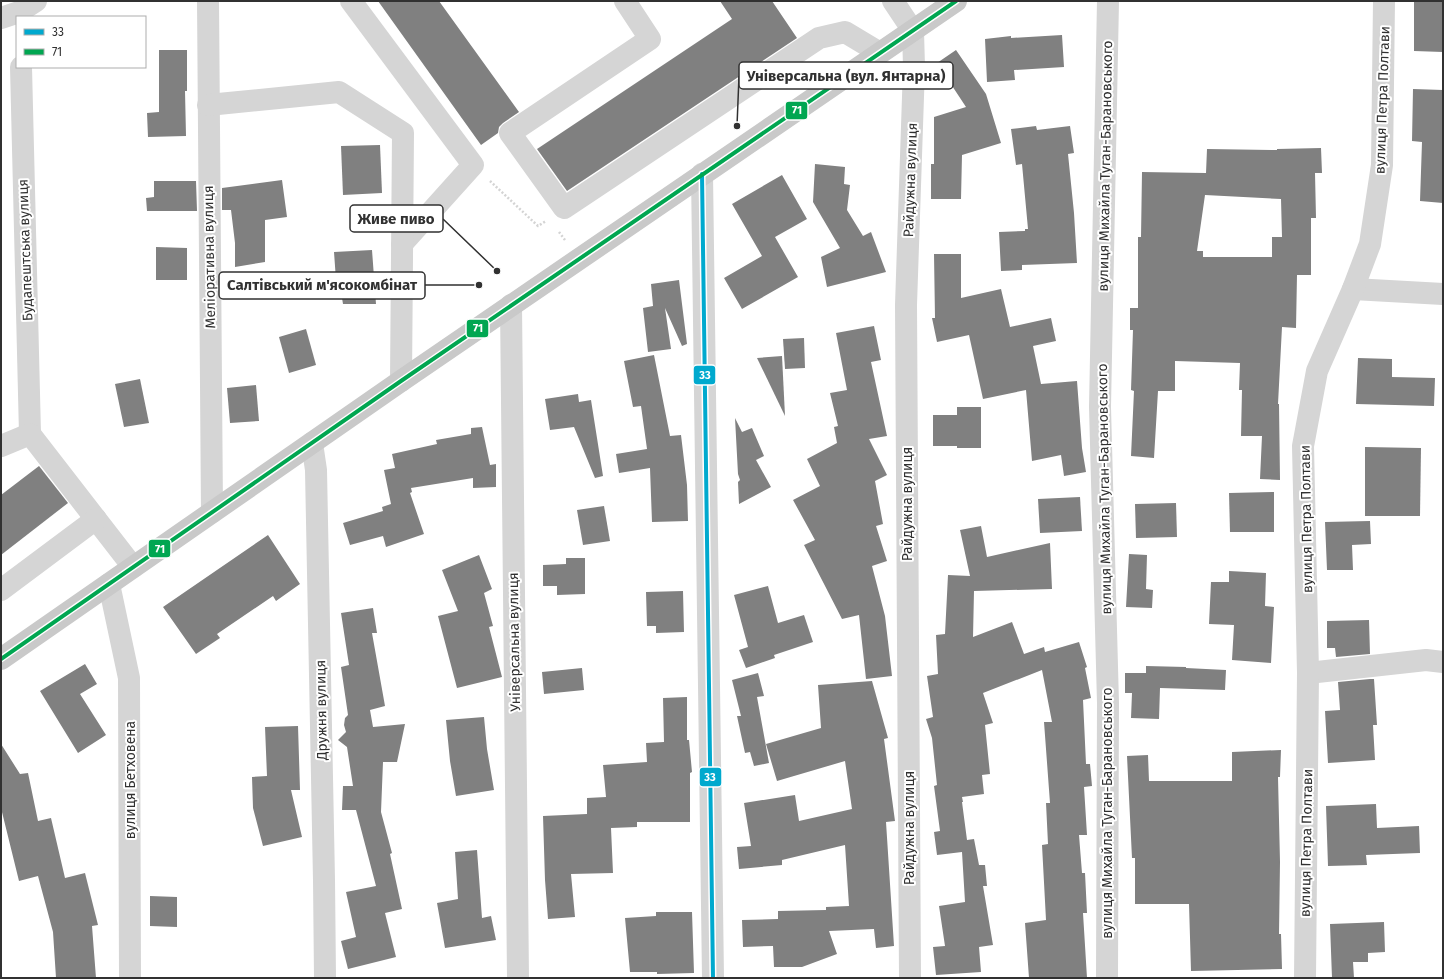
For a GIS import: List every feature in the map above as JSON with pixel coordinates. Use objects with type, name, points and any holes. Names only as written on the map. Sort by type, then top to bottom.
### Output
[{"type":"main road","points":[[1,659],[511,305],[956,1]]},
{"type":"street","name":"Меліоративна вулиця","points":[[208,1],[212,512]]},
{"type":"street","points":[[351,1],[473,165],[402,244]]},
{"type":"street","points":[[624,1],[650,39],[510,133],[564,208],[819,38],[845,32],[880,53]]},
{"type":"street","points":[[893,1],[913,31]]},
{"type":"street","name":"вулиця Михайла Туган-Барановського","points":[[1107,978],[1108,703],[1100,407],[1108,1]]},
{"type":"street","name":"вулиця Петра Полтави","points":[[1304,978],[1308,673],[1304,446],[1317,371],[1353,289],[1370,244],[1382,165],[1384,1]]},
{"type":"street","name":"Райдужна вулиця","points":[[910,978],[906,305],[914,67],[913,31]]},
{"type":"street","name":"Будапештська вулиця","points":[[20,68],[30,434]]},
{"type":"street","points":[[208,105],[339,92],[402,133],[401,381]]},
{"type":"street","points":[[702,174],[713,978]]},
{"type":"street","points":[[1353,289],[1443,294]]},
{"type":"street","name":"Універсальна вулиця","points":[[511,305],[518,978]]},
{"type":"street","points":[[1,446],[30,434],[133,567]]},
{"type":"street","name":"Дружня вулиця","points":[[312,443],[317,478],[324,880],[324,978]]},
{"type":"street","points":[[1,590],[96,519]]},
{"type":"street","name":"вулиця Бетховена","points":[[110,584],[130,678],[130,978]]},
{"type":"street","points":[[1308,673],[1426,660],[1443,662]]},
{"type":"path","points":[[473,165],[538,226],[564,208]]},
{"type":"building","points":[[378,1],[439,1],[519,112],[503,123],[499,127],[498,133],[481,145]]},
{"type":"building","points":[[720,1],[772,1],[797,38],[567,191],[537,149],[732,19]]},
{"type":"building","points":[[1414,1],[1443,1],[1443,52],[1414,51]]},
{"type":"building","points":[[1062,35],[1064,67],[1014,70],[1015,80],[987,82],[985,39],[1011,36],[1011,38]]},
{"type":"building","points":[[159,50],[187,50],[187,91],[185,91],[186,136],[148,137],[147,113],[159,112]]},
{"type":"building","points":[[956,50],[986,94],[1001,143],[962,155],[961,199],[931,199],[931,164],[934,164],[934,117],[966,107],[937,63]]},
{"type":"building","points":[[1413,89],[1443,90],[1443,203],[1420,201],[1422,142],[1412,141]]},
{"type":"building","points":[[1036,126],[1037,130],[1070,126],[1074,153],[1068,154],[1077,263],[1022,265],[1022,270],[1001,271],[999,232],[1025,231],[1025,229],[1028,229],[1022,164],[1016,165],[1011,129]]},
{"type":"building","points":[[380,145],[382,193],[343,195],[341,146]]},
{"type":"building","points":[[1321,148],[1322,173],[1315,173],[1316,218],[1311,218],[1311,275],[1297,275],[1296,328],[1282,327],[1278,404],[1280,480],[1260,479],[1262,436],[1241,436],[1242,390],[1239,390],[1240,363],[1175,361],[1175,391],[1158,391],[1154,458],[1131,456],[1134,391],[1131,390],[1133,330],[1130,330],[1130,308],[1138,308],[1138,237],[1141,237],[1142,172],[1206,173],[1207,149]],"holes":[[[1205,195],[1281,199],[1282,237],[1272,237],[1272,257],[1203,257],[1203,251],[1197,251]]]},
{"type":"building","points":[[815,164],[845,167],[844,184],[850,185],[847,210],[863,236],[871,232],[886,272],[827,287],[821,257],[840,248],[813,202]]},
{"type":"building","points":[[782,175],[807,219],[775,237],[798,277],[742,309],[724,278],[762,256],[732,204]]},
{"type":"building","points":[[282,180],[287,217],[265,220],[265,262],[235,267],[235,243],[231,210],[222,210],[222,188]]},
{"type":"building","points":[[154,181],[196,181],[197,211],[147,211],[146,198],[154,197]]},
{"type":"building","points":[[156,247],[187,248],[187,280],[156,280]]},
{"type":"building","points":[[372,250],[376,304],[343,304],[339,280],[336,280],[334,252]]},
{"type":"building","points":[[934,254],[961,254],[961,298],[1001,289],[1010,327],[1051,318],[1056,341],[1033,346],[1041,384],[1077,381],[1082,448],[1086,472],[1064,476],[1061,455],[1032,461],[1026,390],[983,399],[969,335],[937,342],[932,318],[935,318]]},
{"type":"building","points":[[679,280],[687,344],[682,346],[665,308],[671,349],[648,352],[643,308],[653,306],[651,284]]},
{"type":"building","points":[[874,326],[881,360],[871,362],[887,436],[869,439],[887,475],[875,481],[883,524],[876,526],[887,561],[872,566],[885,616],[892,676],[866,679],[859,615],[842,619],[804,545],[815,540],[793,500],[820,486],[807,459],[837,443],[834,427],[838,426],[830,393],[847,390],[836,333]]},
{"type":"building","points":[[306,329],[316,365],[289,373],[279,337]]},
{"type":"building","points":[[804,338],[805,368],[785,369],[783,339]]},
{"type":"building","points":[[654,355],[670,436],[681,435],[687,485],[688,521],[652,522],[650,468],[619,473],[616,454],[647,449],[641,406],[633,407],[624,361]]},
{"type":"building","points":[[782,356],[785,416],[757,358]]},
{"type":"building","points":[[1358,358],[1392,359],[1392,377],[1435,378],[1434,406],[1356,404]]},
{"type":"building","points":[[140,379],[149,423],[124,427],[115,384]]},
{"type":"building","points":[[256,385],[259,421],[230,423],[227,388]]},
{"type":"building","points":[[578,394],[579,402],[591,400],[603,476],[595,478],[574,427],[550,430],[545,399]]},
{"type":"building","points":[[957,407],[981,407],[981,448],[933,446],[933,415],[957,415]]},
{"type":"building","points":[[735,418],[742,432],[752,428],[764,456],[756,460],[771,487],[739,504],[738,482],[740,480],[738,474]]},
{"type":"building","points":[[482,427],[490,465],[496,464],[496,487],[473,488],[473,478],[411,488],[412,492],[410,493],[424,534],[386,547],[383,536],[350,545],[343,523],[383,511],[382,507],[391,504],[384,470],[395,468],[392,454],[437,444],[436,440],[471,434],[471,428]]},
{"type":"building","points":[[1365,447],[1421,448],[1420,516],[1365,516]]},
{"type":"building","points":[[39,466],[68,503],[1,555],[1,495]]},
{"type":"building","points":[[1274,492],[1274,532],[1230,532],[1229,493]]},
{"type":"building","points":[[1080,497],[1082,531],[1040,533],[1038,499]]},
{"type":"building","points":[[1176,503],[1177,537],[1136,538],[1135,504]]},
{"type":"building","points":[[604,506],[610,541],[583,545],[577,510]]},
{"type":"building","points":[[1370,521],[1371,544],[1352,545],[1353,570],[1327,570],[1325,522]]},
{"type":"building","points":[[981,526],[987,557],[1050,543],[1052,589],[974,591],[973,637],[1012,622],[1024,654],[1044,647],[1045,652],[1079,642],[1087,667],[1085,668],[1091,698],[1083,700],[1086,764],[1090,764],[1092,786],[1084,787],[1087,835],[1079,835],[1082,873],[1085,873],[1087,913],[1083,913],[1087,978],[1029,978],[1025,923],[1046,920],[1042,845],[1048,844],[1046,803],[1050,803],[1044,722],[1052,722],[1042,670],[983,693],[993,723],[985,725],[990,774],[982,775],[984,794],[962,797],[962,802],[967,840],[974,839],[979,865],[985,865],[987,886],[983,886],[993,945],[979,947],[981,972],[936,975],[933,947],[945,946],[939,906],[965,902],[962,852],[937,855],[934,832],[940,831],[934,786],[937,785],[932,738],[926,719],[933,717],[927,676],[938,674],[936,635],[945,634],[948,575],[970,576],[960,530]]},
{"type":"building","points":[[268,535],[300,584],[276,601],[273,596],[217,634],[220,638],[196,654],[163,607]]},
{"type":"building","points":[[1129,554],[1147,555],[1146,589],[1153,590],[1152,608],[1126,607]]},
{"type":"building","points":[[479,555],[492,589],[484,593],[493,626],[489,627],[502,677],[457,688],[438,616],[458,611],[442,570]]},
{"type":"building","points":[[566,558],[585,558],[585,594],[557,595],[557,586],[543,586],[543,565],[566,564]]},
{"type":"building","points":[[1229,571],[1266,573],[1265,606],[1274,607],[1271,663],[1232,660],[1234,625],[1209,624],[1211,582],[1229,582]]},
{"type":"building","points":[[768,586],[778,623],[804,615],[813,642],[774,655],[775,658],[746,668],[739,650],[748,647],[734,595]]},
{"type":"building","points":[[683,591],[684,632],[656,633],[656,626],[647,626],[646,592]]},
{"type":"building","points":[[373,608],[377,633],[372,633],[385,706],[370,710],[373,727],[405,724],[397,762],[383,762],[381,812],[392,853],[390,854],[402,909],[385,913],[396,957],[348,969],[341,941],[356,937],[346,892],[376,886],[356,810],[342,810],[343,786],[353,786],[347,747],[338,740],[346,732],[344,725],[345,718],[348,715],[341,667],[349,665],[341,613]]},
{"type":"building","points":[[1369,620],[1370,654],[1336,657],[1335,648],[1327,648],[1327,621]]},
{"type":"building","points":[[85,664],[97,684],[80,694],[106,735],[78,753],[40,691]]},
{"type":"building","points":[[1146,666],[1226,670],[1225,690],[1160,688],[1159,719],[1131,718],[1132,693],[1125,693],[1125,673],[1146,673]]},
{"type":"building","points":[[582,668],[584,690],[544,694],[542,672]]},
{"type":"building","points":[[758,673],[764,696],[757,697],[769,763],[754,766],[750,752],[745,753],[737,716],[741,716],[732,680]]},
{"type":"building","points":[[1374,679],[1377,725],[1373,725],[1375,760],[1328,763],[1325,711],[1340,710],[1338,682]]},
{"type":"building","points":[[872,681],[888,738],[884,739],[895,821],[886,822],[894,946],[876,948],[874,929],[829,931],[837,954],[802,967],[774,967],[773,946],[743,947],[742,920],[778,919],[778,911],[826,910],[826,907],[849,906],[845,845],[782,860],[782,865],[739,869],[737,847],[751,846],[744,803],[795,795],[799,821],[852,809],[845,761],[777,781],[766,744],[821,728],[818,685]]},
{"type":"building","points":[[687,697],[687,740],[689,740],[692,772],[690,773],[690,822],[637,822],[637,827],[611,828],[613,873],[571,874],[575,917],[548,919],[543,816],[587,814],[587,798],[606,797],[603,765],[647,762],[646,743],[664,742],[663,698]]},
{"type":"building","points":[[484,717],[487,749],[494,790],[456,796],[450,761],[446,720]]},
{"type":"building","points":[[298,726],[300,790],[291,790],[302,837],[263,846],[253,808],[252,777],[267,776],[265,727]]},
{"type":"building","points":[[1,744],[20,774],[28,773],[38,821],[51,818],[65,878],[85,873],[98,925],[92,926],[96,978],[56,978],[53,932],[38,876],[19,881],[1,808]]},
{"type":"building","points":[[1281,750],[1280,777],[1278,777],[1280,862],[1279,934],[1281,934],[1282,969],[1191,971],[1189,904],[1135,904],[1135,858],[1132,858],[1127,756],[1148,755],[1149,781],[1232,781],[1232,752]]},
{"type":"building","points":[[1376,804],[1377,828],[1419,826],[1420,853],[1366,855],[1367,865],[1328,866],[1326,806]]},
{"type":"building","points":[[477,850],[482,918],[491,916],[496,940],[445,948],[437,903],[458,899],[455,852]]},
{"type":"building","points":[[150,896],[177,897],[177,927],[150,926]]},
{"type":"building","points":[[656,912],[692,912],[694,973],[657,974],[657,972],[630,972],[625,918],[656,916]]},
{"type":"building","points":[[1384,922],[1385,952],[1368,953],[1368,962],[1353,962],[1354,978],[1332,978],[1330,924]]},
{"type":"transit line","name":"71","points":[[1,659],[401,381],[956,1]]},
{"type":"transit line","name":"33","points":[[702,174],[713,978]]},
{"type":"place","name":"Універсальна (вул. Янтарна)","points":[[737,126]]},
{"type":"place","name":"Живе пиво","points":[[497,271]]},
{"type":"place","name":"Салтівський м'ясокомбінат","points":[[479,285]]}]
